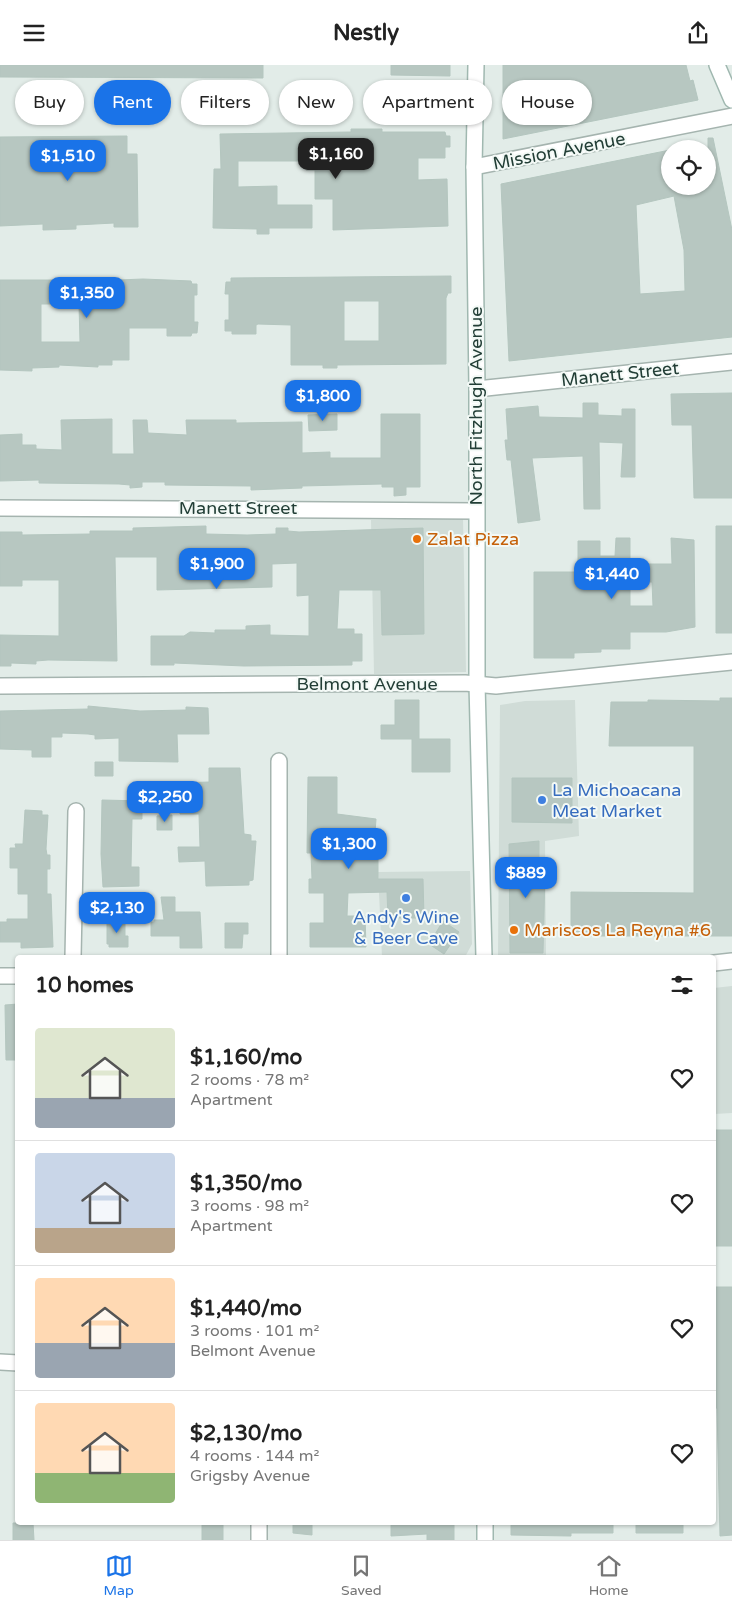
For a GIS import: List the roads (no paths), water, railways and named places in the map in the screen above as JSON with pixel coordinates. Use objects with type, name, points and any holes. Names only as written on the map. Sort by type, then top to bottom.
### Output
[{"type":"street","name":"North Fitzhugh Avenue","points":[[476,65],[474,167],[477,389],[477,685],[484,955]]},
{"type":"street","points":[[717,65],[732,99]]},
{"type":"street","name":"Mission Avenue","points":[[474,167],[732,116]]},
{"type":"street","name":"Manett Street","points":[[477,389],[732,362]]},
{"type":"street","name":"Manett Street","points":[[0,508],[476,511]]},
{"type":"street","name":"Belmont Avenue","points":[[0,686],[518,685],[732,662]]},
{"type":"street","points":[[278,761],[279,955]]},
{"type":"street","points":[[73,955],[76,811]]},
{"type":"street","points":[[716,963],[732,961]]},
{"type":"street","points":[[0,976],[15,976]]},
{"type":"street","points":[[0,1363],[15,1363]]},
{"type":"street","points":[[259,1525],[259,1540]]},
{"type":"street","points":[[485,1525],[485,1540]]},
{"type":"place","name":"Zalat Pizza","points":[[417,539]]},
{"type":"place","name":"La Michoacana Meat Market","points":[[542,800]]},
{"type":"place","name":"Andy's Wine & Beer Cave","points":[[406,898]]},
{"type":"place","name":"Mariscos La Reyna #6","points":[[514,930]]}]
